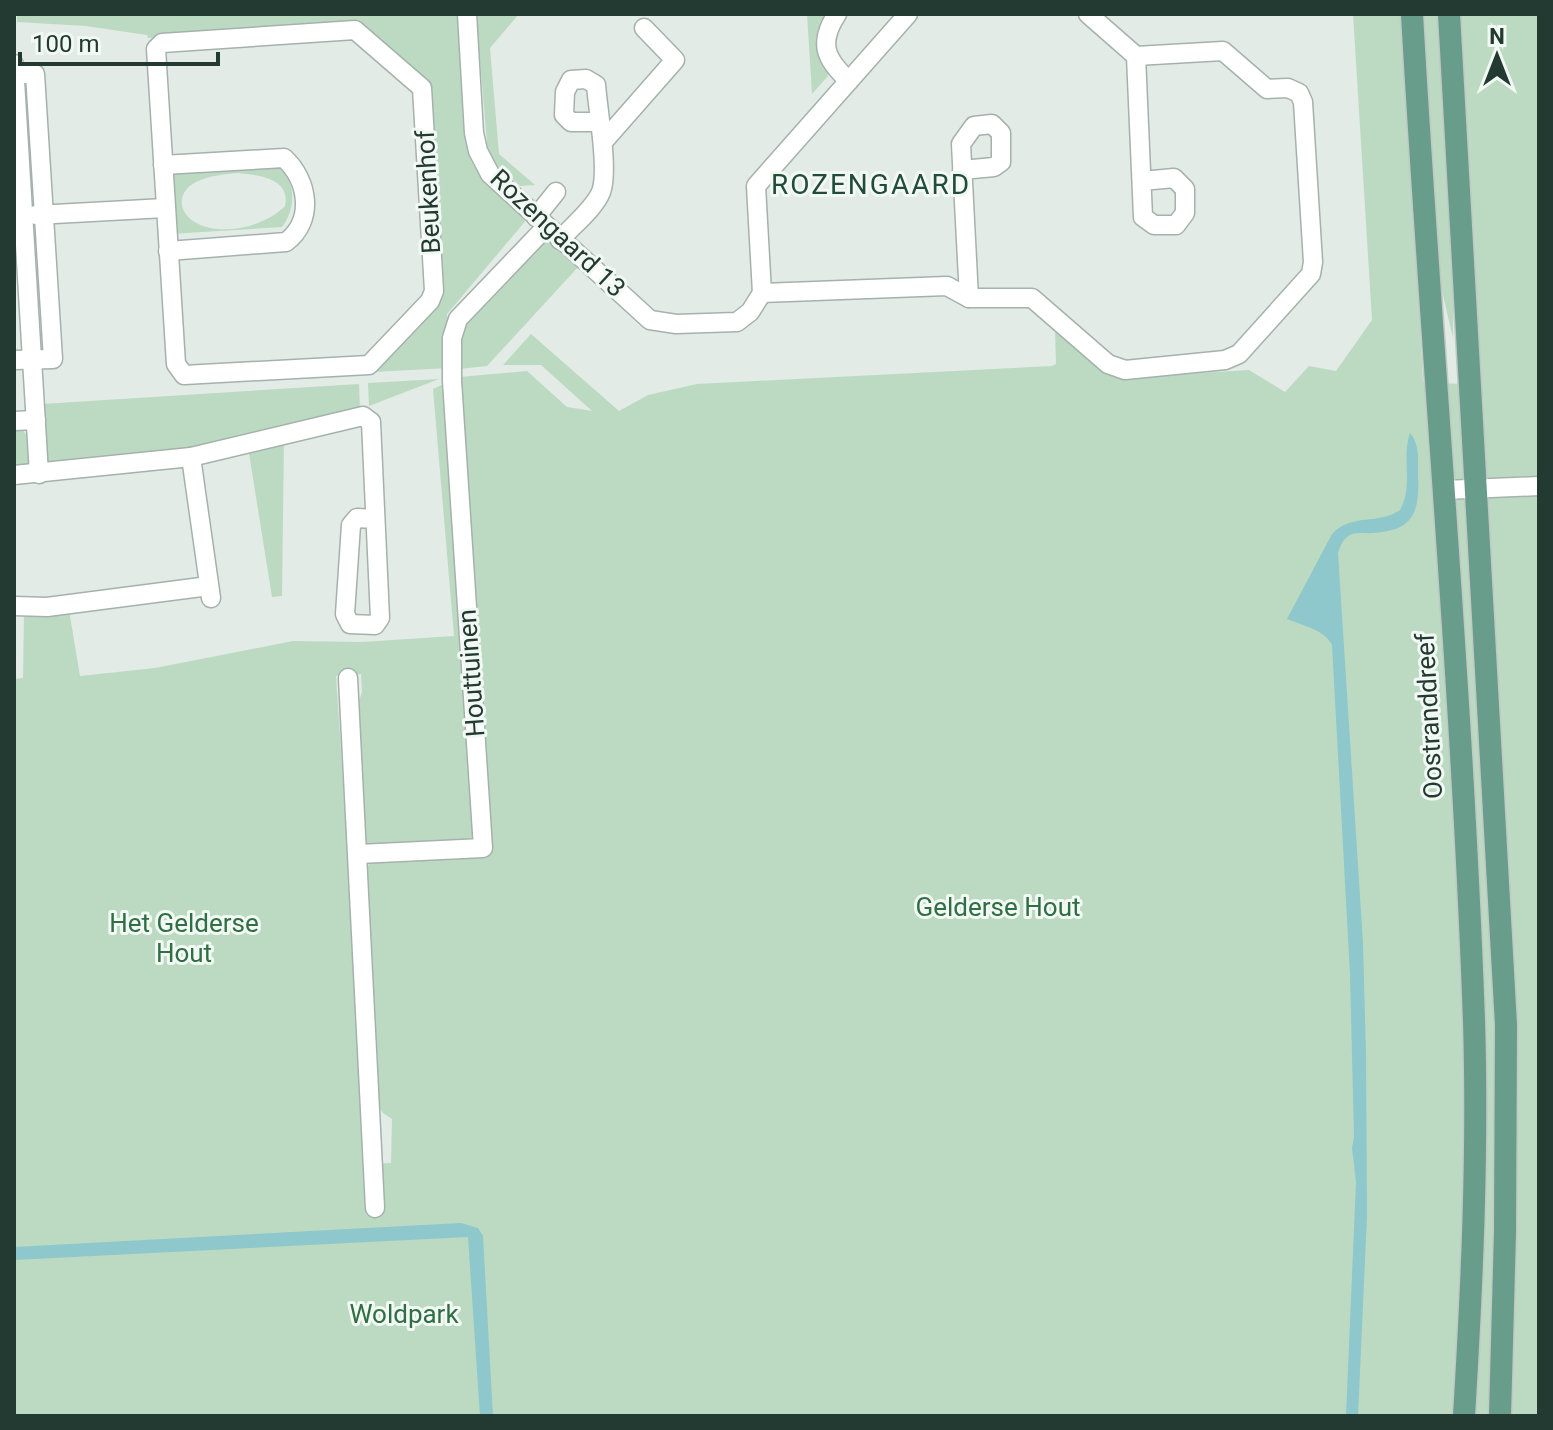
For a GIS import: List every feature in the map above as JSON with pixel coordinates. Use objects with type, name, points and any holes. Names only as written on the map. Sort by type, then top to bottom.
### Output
[{"type":"main road","name":"Oostranddreef","points":[[1412,14],[1445,490],[1474,1024],[1474,1223],[1464,1416]]},
{"type":"main road","points":[[1449,14],[1506,1025],[1500,1416]]},
{"type":"street","name":"Rozengaard 13","points":[[467,14],[474,133],[478,151],[490,174],[547,228],[650,320],[676,324],[737,322],[750,312],[762,293]]},
{"type":"street","points":[[837,14],[829,27],[826,52],[832,65],[849,81]]},
{"type":"street","points":[[900,16],[849,81],[756,186],[762,293],[947,286],[969,298],[1032,298],[1108,364],[1125,370],[1225,360],[1239,354],[1311,274],[1313,262],[1303,102],[1299,93],[1288,88],[1267,89],[1223,51],[1136,56],[1088,14]]},
{"type":"street","points":[[603,142],[675,60],[644,28]]},
{"type":"street","name":"Beukenhof","points":[[355,30],[422,88],[434,291],[430,301],[369,365],[184,375],[176,364],[165,208],[156,49],[162,43],[355,30]]},
{"type":"street","points":[[1136,56],[1142,181]]},
{"type":"street","points":[[14,64],[19,216],[34,359],[39,474]]},
{"type":"street","points":[[14,74],[35,74],[53,359],[14,360]]},
{"type":"street","points":[[547,228],[601,191],[603,142],[598,122]]},
{"type":"street","points":[[163,165],[284,158],[297,170],[306,199],[298,228],[286,242],[168,251]]},
{"type":"street","points":[[962,170],[969,298]]},
{"type":"street","points":[[547,228],[556,192]]},
{"type":"street","points":[[19,216],[165,208]]},
{"type":"street","name":"Houttuinen","points":[[359,854],[483,848],[452,338],[458,319],[547,228]]},
{"type":"street","points":[[14,475],[191,457],[363,416],[371,422],[380,618],[375,625],[350,624],[345,614],[351,525],[357,518],[375,519]]},
{"type":"street","points":[[14,421],[36,420]]},
{"type":"street","points":[[14,606],[47,607],[210,592],[191,457]]},
{"type":"street","points":[[1445,490],[1539,486]]},
{"type":"street","points":[[348,678],[375,1208]]},
{"type":"green space","points":[[17,14],[458,14],[471,161],[481,177],[528,218],[447,314],[449,368],[354,373],[426,305],[419,89],[344,27],[148,38],[147,35],[86,26],[17,22]]},
{"type":"green space","points":[[476,14],[519,14],[490,48],[499,154],[535,185],[520,186],[488,154]]},
{"type":"green space","points":[[807,14],[827,14],[828,76],[812,94]]},
{"type":"green space","name":"Gelderse Hout","points":[[1353,14],[1402,14],[1423,382],[1481,385],[1457,14],[1539,14],[1539,1416],[14,1416],[14,679],[23,678],[24,612],[69,610],[80,676],[155,668],[293,641],[362,642],[454,636],[433,389],[459,377],[527,371],[567,407],[592,411],[541,365],[503,365],[531,334],[619,411],[648,395],[697,384],[1052,366],[1056,364],[1055,329],[1115,363],[1116,378],[1249,370],[1285,392],[1309,366],[1336,371],[1372,320]],"holes":[[[361,674],[362,692],[356,710],[364,841],[374,862],[369,864],[366,871],[377,1104],[392,1119],[391,1163],[369,1164],[336,676]]]},
{"type":"green space","points":[[1420,14],[1442,14],[1454,232],[1453,338],[1439,278]]},
{"type":"green space","points":[[277,166],[284,172],[291,187],[290,212],[282,227],[170,234],[166,171]],"holes":[[[238,173],[263,177],[278,184],[286,197],[285,206],[266,220],[228,229],[203,226],[184,212],[183,195],[190,186],[206,178]]]},
{"type":"green space","points":[[540,230],[580,265],[487,366],[459,369],[458,336]]},
{"type":"green space","points":[[439,379],[369,406],[368,383]]},
{"type":"green space","points":[[359,384],[360,410],[180,452],[53,469],[45,461],[42,404]]},
{"type":"green space","points":[[14,430],[23,430],[29,445],[24,471],[14,471]]},
{"type":"green space","points":[[284,438],[282,596],[272,597],[248,447]]},
{"type":"water","points":[[1410,433],[1418,458],[1417,500],[1411,518],[1397,528],[1350,535],[1342,542],[1338,553],[1363,943],[1366,1054],[1367,1216],[1358,1416],[1346,1416],[1356,1182],[1352,1148],[1350,974],[1332,645],[1319,632],[1287,619],[1332,534],[1356,521],[1383,517],[1400,510],[1406,491]]},
{"type":"water","points":[[461,1223],[478,1228],[483,1236],[493,1416],[480,1416],[468,1237],[14,1260],[14,1247]]},
{"type":"district","name":"ROZENGAARD","points":[[871,184]]},
{"type":"park label","name":"Het Gelderse Hout","points":[[184,938]]},
{"type":"park label","name":"Woldpark","points":[[404,1314]]}]
